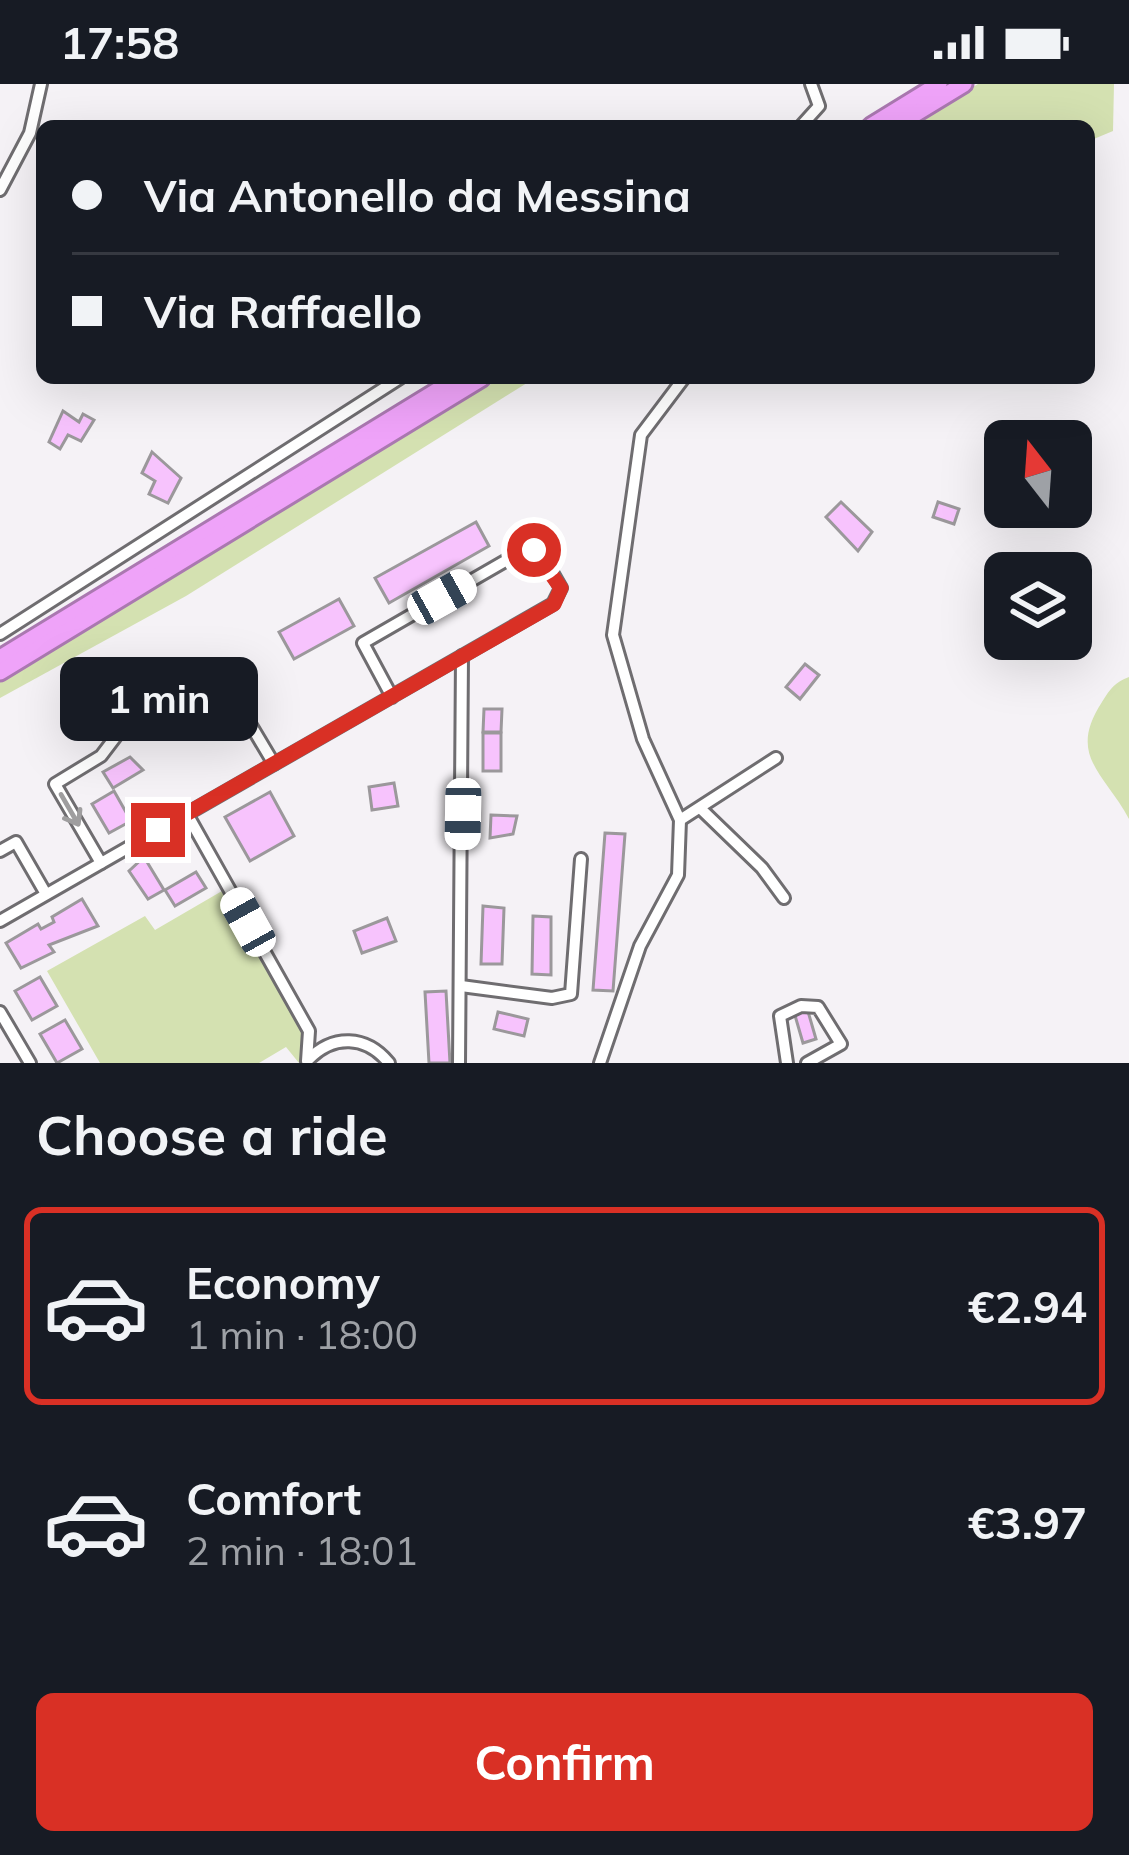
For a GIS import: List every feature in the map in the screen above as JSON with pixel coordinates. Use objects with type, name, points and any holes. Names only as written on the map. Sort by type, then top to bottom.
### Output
[{"type":"highway","points":[[881,120],[939,84]]},
{"type":"highway","points":[[905,120],[964,84]]},
{"type":"highway","points":[[0,658],[448,384]]},
{"type":"highway","points":[[0,672],[472,384]]},
{"type":"street","points":[[0,190],[30,133],[41,84]]},
{"type":"street","points":[[807,120],[820,106],[811,84]]},
{"type":"street","points":[[0,634],[391,384]]},
{"type":"street","points":[[604,1062],[640,946],[678,875],[680,820],[643,739],[613,634],[640,435],[679,384]]},
{"type":"street","points":[[0,920],[392,698],[561,596],[542,555],[521,552],[363,643],[392,698]]},
{"type":"street","points":[[459,1063],[461,656]]},
{"type":"street","points":[[101,863],[55,784],[101,756],[133,714],[176,710],[222,687],[231,692],[274,764]]},
{"type":"street","points":[[680,820],[776,758]]},
{"type":"street","points":[[701,809],[762,868],[784,898]]},
{"type":"street","points":[[187,814],[309,1031],[306,1062]]},
{"type":"street","points":[[0,851],[16,842],[46,893]]},
{"type":"street","points":[[461,986],[552,998],[571,994],[581,860]]},
{"type":"street","points":[[787,1063],[780,1016],[801,1006],[818,1007],[841,1045],[807,1063]]},
{"type":"street","points":[[0,1012],[30,1063]]},
{"type":"street","points":[[309,1031],[334,1042],[368,1045],[389,1063]]},
{"type":"street","points":[[306,1062],[334,1042]]},
{"type":"green space","points":[[978,84],[1114,84],[1113,131],[1095,138],[1095,120],[919,120]]},
{"type":"green space","points":[[491,384],[525,384],[186,596],[0,698],[0,682]]},
{"type":"green space","points":[[1129,677],[1129,819],[1093,763],[1088,736],[1108,693]]},
{"type":"green space","points":[[222,891],[304,1034],[306,1053],[299,1063],[286,1047],[259,1063],[100,1063],[47,971],[145,916],[155,930]]},
{"type":"building","points":[[63,411],[79,422],[83,414],[94,420],[81,441],[68,435],[60,449],[49,442]]},
{"type":"building","points":[[152,452],[181,478],[168,503],[149,494],[155,481],[142,473]]},
{"type":"building","points":[[841,502],[872,532],[858,551],[826,517]]},
{"type":"building","points":[[938,502],[959,509],[954,524],[933,517]]},
{"type":"building","points":[[476,522],[489,546],[389,603],[375,578]]},
{"type":"building","points":[[339,599],[354,626],[294,659],[279,632]]},
{"type":"building","points":[[805,664],[819,675],[800,699],[786,687]]},
{"type":"building","points":[[484,709],[502,709],[501,732],[483,732]]},
{"type":"building","points":[[483,733],[501,733],[501,771],[483,771]]},
{"type":"building","points":[[130,757],[143,770],[113,788],[103,772]]},
{"type":"building","points":[[394,783],[398,806],[372,810],[369,787]]},
{"type":"building","points":[[114,791],[131,821],[109,833],[92,804]]},
{"type":"building","points":[[270,792],[294,836],[250,861],[225,817]]},
{"type":"building","points":[[491,815],[517,816],[513,834],[490,838]]},
{"type":"building","points":[[605,833],[625,834],[613,991],[593,990]]},
{"type":"building","points":[[144,857],[164,890],[148,899],[129,871]]},
{"type":"building","points":[[196,872],[206,888],[175,906],[165,890]]},
{"type":"building","points":[[82,899],[98,926],[49,945],[54,952],[21,968],[6,943],[38,924],[41,929],[54,922],[52,917]]},
{"type":"building","points":[[483,906],[504,908],[502,964],[481,964]]},
{"type":"building","points":[[533,916],[551,917],[551,975],[532,974]]},
{"type":"building","points":[[387,918],[396,941],[362,953],[354,931]]},
{"type":"building","points":[[40,977],[57,1006],[32,1020],[15,991]]},
{"type":"building","points":[[446,991],[450,1063],[429,1063],[425,992]]},
{"type":"building","points":[[807,1008],[816,1039],[803,1043],[794,1012]]},
{"type":"building","points":[[498,1012],[528,1019],[524,1036],[494,1029]]},
{"type":"building","points":[[65,1020],[82,1049],[57,1063],[40,1034]]},
{"type":"route","points":[[158,830],[554,604],[561,588],[542,555],[534,550]]}]
